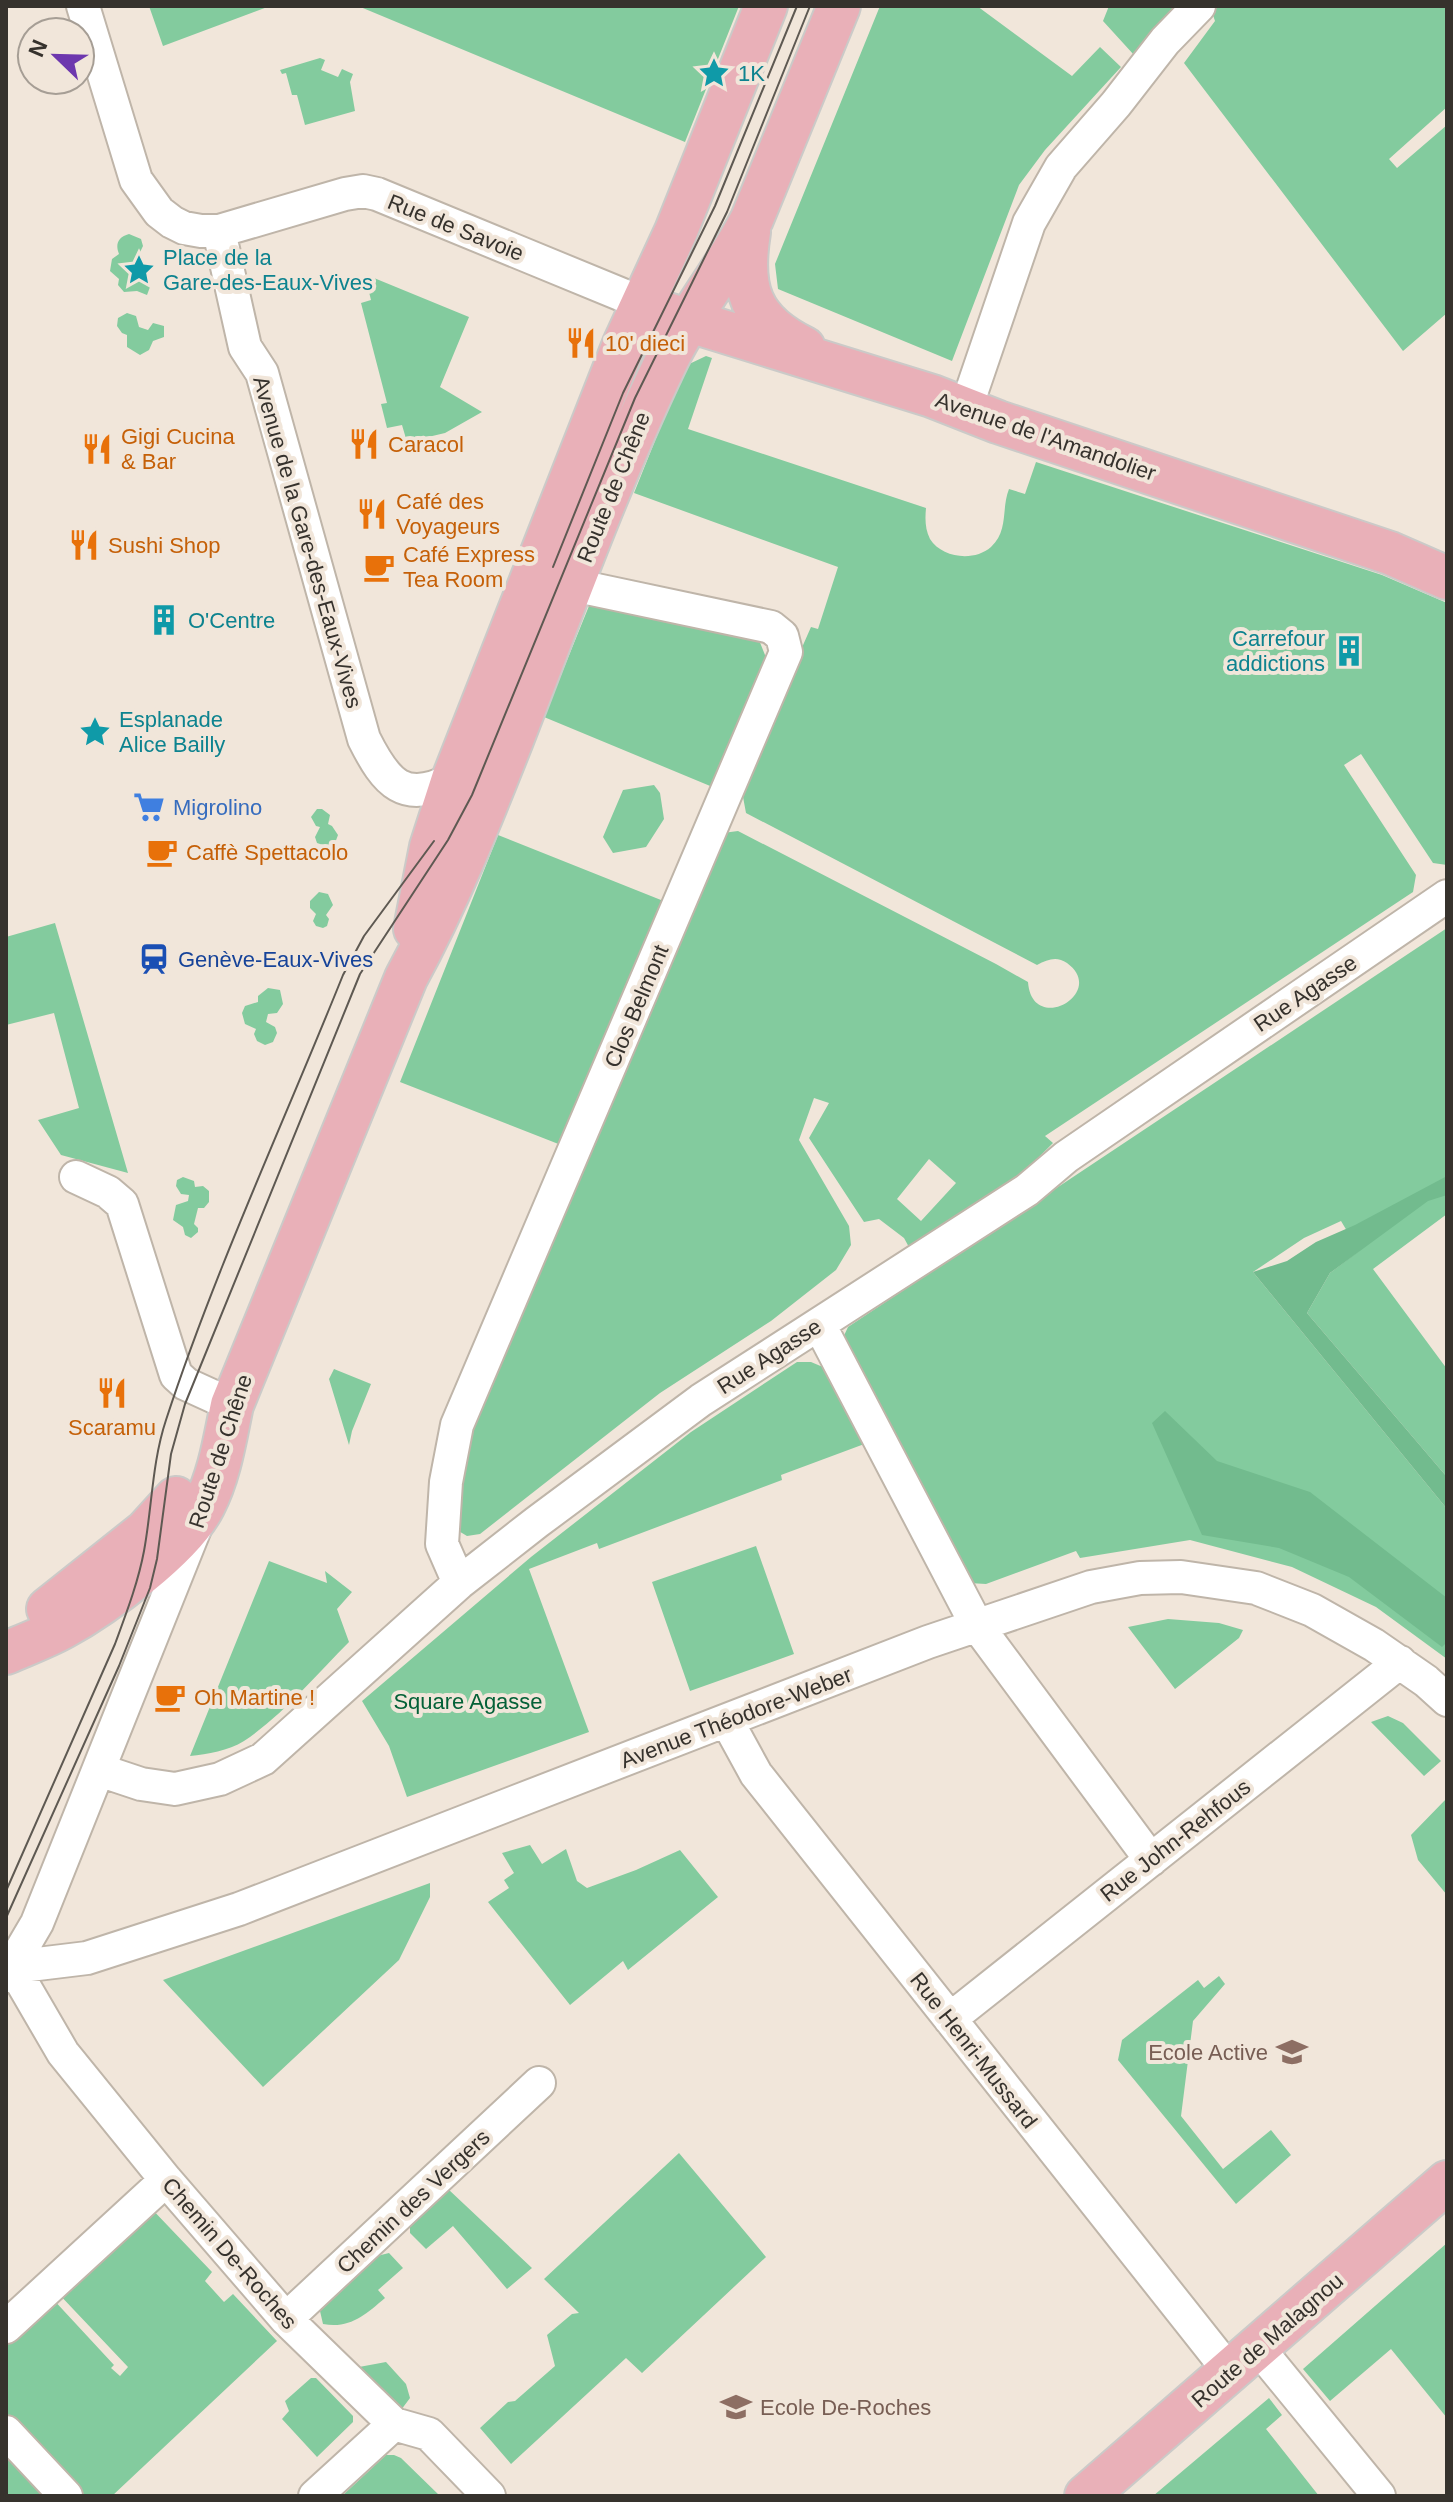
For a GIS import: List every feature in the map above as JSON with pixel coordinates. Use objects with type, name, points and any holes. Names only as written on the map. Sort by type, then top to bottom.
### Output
[{"type":"main road","name":"Route de Chêne","points":[[406,978],[431,847],[453,779],[642,303],[676,231],[766,6]]},
{"type":"main road","name":"Route de Chêne","points":[[203,1507],[216,1474],[232,1405],[406,978],[439,918],[662,371],[688,321],[737,248],[752,219],[839,6]]},
{"type":"main road","points":[[752,219],[745,273],[748,293],[756,309],[797,345],[845,368]]},
{"type":"main road","name":"Avenue de l'Amandolier","points":[[642,303],[688,321],[966,408],[998,422],[1390,553],[1447,578]]},
{"type":"main road","points":[[6,1652],[55,1602],[156,1522],[195,1470],[232,1405]]},
{"type":"main road","points":[[6,1652],[62,1628],[138,1577],[174,1543],[203,1507]]},
{"type":"main road","name":"Route de Malagnou","points":[[1086,2496],[1447,2182]]},
{"type":"street","points":[[83,6],[136,180],[159,212],[172,222],[184,228],[219,231]]},
{"type":"street","points":[[966,408],[1039,201],[1061,167],[1165,41],[1199,6]]},
{"type":"street","name":"Rue de Savoie","points":[[219,231],[287,209],[363,191],[377,194],[642,303]]},
{"type":"street","name":"Avenue de la Gare-des-Eaux-Vives","points":[[219,231],[245,347],[262,373],[364,739],[377,765],[399,787],[424,791],[453,779]]},
{"type":"street","name":"Clos Belmont","points":[[459,1583],[442,1544],[446,1482],[457,1425],[786,652],[782,636],[771,627],[573,585]]},
{"type":"street","name":"Rue Agasse","points":[[99,1770],[141,1784],[175,1789],[220,1779],[263,1759],[459,1583],[701,1400],[1027,1190],[1066,1157],[1447,896]]},
{"type":"street","points":[[76,1177],[108,1192],[122,1204],[176,1375],[186,1384],[232,1405]]},
{"type":"street","points":[[819,1324],[976,1624],[1151,1860]]},
{"type":"street","name":"Route de Chêne","points":[[8,1969],[37,1923],[203,1507]]},
{"type":"street","name":"Avenue Théodore-Weber","points":[[8,1969],[87,1958],[239,1909],[976,1624],[1091,1587],[1140,1578],[1193,1578],[1256,1588],[1346,1628],[1400,1662],[1447,1700]]},
{"type":"street","name":"Rue John-Rehfous","points":[[950,2019],[1400,1662]]},
{"type":"street","name":"Rue Henri-Mussard","points":[[727,1721],[756,1774],[950,2019],[1244,2360],[1379,2496]]},
{"type":"street","name":"Chemin De-Roches","points":[[8,1969],[63,2053],[166,2180],[286,2319],[394,2424],[429,2434],[489,2496]]},
{"type":"street","name":"Chemin des Vergers","points":[[286,2319],[539,2083]]},
{"type":"street","points":[[6,2327],[166,2180]]},
{"type":"street","points":[[315,2496],[394,2424]]},
{"type":"street","points":[[6,2432],[66,2496]]},
{"type":"green space","points":[[149,6],[270,6],[163,46]]},
{"type":"green space","points":[[358,6],[739,6],[685,142]]},
{"type":"green space","points":[[880,6],[977,6],[1072,76],[1100,47],[1121,67],[1045,150],[1019,185],[952,361],[778,289],[775,264]]},
{"type":"green space","points":[[1109,6],[1185,6],[1134,55],[1103,21]]},
{"type":"green space","points":[[1215,6],[1447,6],[1447,107],[1389,159],[1397,168],[1447,125],[1447,313],[1403,351],[1184,63],[1215,21],[1211,9]]},
{"type":"green space","points":[[320,58],[325,60],[321,70],[338,77],[342,69],[353,74],[350,82],[355,111],[305,125],[297,95],[292,95],[286,73],[282,74],[280,70]]},
{"type":"green space","points":[[129,234],[141,239],[143,246],[135,272],[137,277],[149,284],[147,295],[137,291],[124,292],[118,285],[119,279],[110,271],[112,259],[119,254],[118,241]]},
{"type":"green space","points":[[374,278],[469,317],[440,387],[482,412],[445,433],[407,442],[402,425],[387,428],[381,404],[387,403],[361,303],[371,300],[366,280]]},
{"type":"green space","points":[[127,313],[136,316],[139,327],[148,330],[153,323],[164,326],[164,337],[153,341],[149,350],[140,355],[127,347],[127,335],[117,326],[118,318]]},
{"type":"green space","points":[[706,356],[712,358],[688,429],[926,508],[930,539],[950,554],[976,555],[991,547],[1000,534],[1009,489],[1025,494],[1036,462],[1382,575],[1447,603],[1447,865],[1433,863],[1361,754],[1344,765],[1416,875],[1413,892],[1045,1136],[1053,1143],[1017,1179],[910,1249],[904,1238],[879,1219],[864,1222],[809,1138],[829,1103],[814,1098],[799,1140],[849,1226],[851,1245],[836,1270],[771,1321],[660,1393],[480,1534],[467,1536],[457,1530],[467,1417],[723,833],[738,831],[996,964],[1028,982],[1033,998],[1042,1006],[1053,1008],[1064,1004],[1074,996],[1079,986],[1077,975],[1067,963],[1052,959],[1037,965],[746,813],[741,786],[811,627],[818,629],[838,567],[634,493],[685,366]],"holes":[[[929,1159],[956,1183],[921,1221],[897,1199]]]},
{"type":"green space","points":[[591,601],[759,640],[767,660],[715,788],[544,717]]},
{"type":"green space","points":[[654,785],[660,793],[664,819],[646,847],[613,853],[603,837],[623,790]]},
{"type":"green space","points":[[317,809],[330,815],[328,824],[338,835],[329,847],[317,843],[315,837],[320,827],[311,817]]},
{"type":"green space","points":[[498,835],[666,902],[561,1145],[400,1082]]},
{"type":"green space","points":[[319,892],[328,894],[333,905],[326,915],[329,919],[327,926],[323,928],[316,926],[313,921],[316,914],[310,908],[310,901]]},
{"type":"green space","points":[[55,923],[128,1173],[61,1155],[38,1120],[79,1108],[54,1013],[6,1025],[6,937]]},
{"type":"green space","points":[[1447,928],[1447,1214],[1373,1269],[1447,1369],[1447,1477],[1307,1313],[1330,1273],[1359,1251],[1341,1221],[1304,1238],[1253,1272],[1447,1509],[1447,1659],[1376,1607],[1292,1567],[1190,1540],[1080,1558],[1076,1551],[986,1584],[969,1583],[841,1342],[848,1327]]},
{"type":"green space","points":[[268,988],[280,990],[283,1004],[277,1013],[268,1014],[266,1022],[275,1027],[277,1033],[273,1042],[265,1045],[257,1041],[254,1034],[256,1029],[245,1024],[242,1013],[245,1006],[258,1002],[258,996]]},
{"type":"green space","points":[[1447,1176],[1447,1195],[1428,1201],[1330,1273],[1307,1313],[1447,1477],[1447,1509],[1253,1272],[1287,1261],[1316,1242]]},
{"type":"green space","points":[[183,1177],[194,1181],[195,1187],[203,1186],[209,1191],[209,1202],[204,1208],[198,1208],[194,1224],[198,1232],[191,1238],[173,1220],[176,1205],[188,1201],[189,1195],[181,1194],[176,1186],[177,1180]]},
{"type":"green space","name":"Square Agasse","points":[[797,1362],[811,1362],[830,1370],[867,1443],[781,1475],[782,1480],[599,1549],[597,1543],[529,1569],[589,1732],[407,1797],[389,1746],[362,1701],[531,1557],[691,1432]]},
{"type":"green space","points":[[334,1369],[371,1384],[349,1445],[329,1379]]},
{"type":"green space","points":[[1165,1411],[1217,1461],[1310,1492],[1447,1598],[1447,1642],[1442,1647],[1349,1577],[1279,1548],[1202,1535],[1152,1423]]},
{"type":"green space","points":[[756,1546],[794,1654],[690,1691],[652,1582]]},
{"type":"green space","points":[[269,1561],[327,1583],[325,1571],[352,1592],[337,1609],[349,1642],[286,1707],[258,1731],[225,1750],[190,1756]]},
{"type":"green space","points":[[1168,1619],[1219,1623],[1243,1630],[1239,1638],[1175,1689],[1128,1627]]},
{"type":"green space","points":[[1388,1716],[1403,1723],[1441,1761],[1424,1776],[1371,1722]]},
{"type":"green space","points":[[1447,1798],[1447,1895],[1418,1860],[1411,1835]]},
{"type":"green space","points":[[530,1845],[542,1864],[566,1849],[577,1881],[587,1888],[680,1850],[718,1897],[628,1970],[623,1961],[570,2005],[488,1902],[509,1888],[504,1880],[514,1873],[502,1853]]},
{"type":"green space","points":[[430,1883],[430,1897],[399,1960],[263,2087],[163,1980]]},
{"type":"green space","points":[[1219,1976],[1225,1984],[1193,2021],[1181,2116],[1223,2169],[1271,2130],[1291,2155],[1236,2204],[1118,2060],[1122,2040],[1198,1980],[1204,1988]]},
{"type":"green space","points":[[679,2153],[766,2257],[642,2373],[626,2358],[511,2464],[480,2428],[555,2366],[547,2335],[572,2314],[579,2313],[544,2279]]},
{"type":"green space","points":[[448,2189],[532,2268],[507,2289],[453,2226],[426,2249],[410,2233],[410,2224]]},
{"type":"green space","points":[[148,2205],[212,2272],[205,2281],[224,2302],[233,2294],[277,2341],[112,2496],[76,2496],[6,2422],[6,2338],[51,2297],[114,2365],[111,2368],[120,2376],[128,2367],[56,2291]]},
{"type":"green space","points":[[1447,2243],[1447,2418],[1391,2349],[1330,2401],[1303,2369]]},
{"type":"green space","points":[[389,2253],[403,2268],[378,2290],[385,2298],[364,2315],[349,2322],[323,2324],[320,2311],[377,2256]]},
{"type":"green space","points":[[386,2362],[406,2384],[410,2398],[401,2410],[359,2367]]},
{"type":"green space","points":[[311,2378],[316,2378],[353,2416],[353,2422],[317,2457],[282,2419],[289,2411],[285,2401]]},
{"type":"green space","points":[[1269,2398],[1282,2415],[1266,2429],[1319,2496],[1153,2496]]},
{"type":"green space","points":[[6,2452],[47,2496],[6,2496]]},
{"type":"green space","points":[[386,2455],[401,2458],[440,2496],[342,2496]]},
{"type":"tram line","points":[[553,567],[623,393],[715,206],[797,6]]},
{"type":"tram line","points":[[6,1918],[119,1666],[150,1588],[157,1559],[171,1454],[185,1404],[360,974],[448,840],[472,795],[635,398],[727,212],[810,6]]},
{"type":"tram line","points":[[6,1891],[115,1644],[127,1610],[144,1551],[161,1436],[228,1252],[343,975],[364,936],[434,841]]},
{"type":"place","name":"1K","points":[[714,73]]},
{"type":"place","name":"Place de la Gare-des-Eaux-Vives","points":[[139,270]]},
{"type":"place","name":"10' dieci","points":[[581,343]]},
{"type":"place","name":"Caracol","points":[[364,444]]},
{"type":"place","name":"Gigi Cucina & Bar","points":[[97,449]]},
{"type":"place","name":"Café des Voyageurs","points":[[372,514]]},
{"type":"place","name":"Sushi Shop","points":[[84,545]]},
{"type":"place","name":"Café Express Tea Room","points":[[379,567]]},
{"type":"place","name":"O'Centre","points":[[164,620]]},
{"type":"place","name":"Carrefour addictions","points":[[1349,651]]},
{"type":"place","name":"Esplanade Alice Bailly","points":[[95,732]]},
{"type":"place","name":"Migrolino","points":[[149,807]]},
{"type":"place","name":"Caffè Spettacolo","points":[[162,852]]},
{"type":"place","name":"Genève-Eaux-Vives","points":[[154,959]]},
{"type":"place","name":"Scaramu","points":[[112,1393]]},
{"type":"place","name":"Oh Martine !","points":[[170,1697]]},
{"type":"place","name":"Ecole Active","points":[[1292,2052]]},
{"type":"place","name":"Ecole De-Roches","points":[[736,2407]]}]
